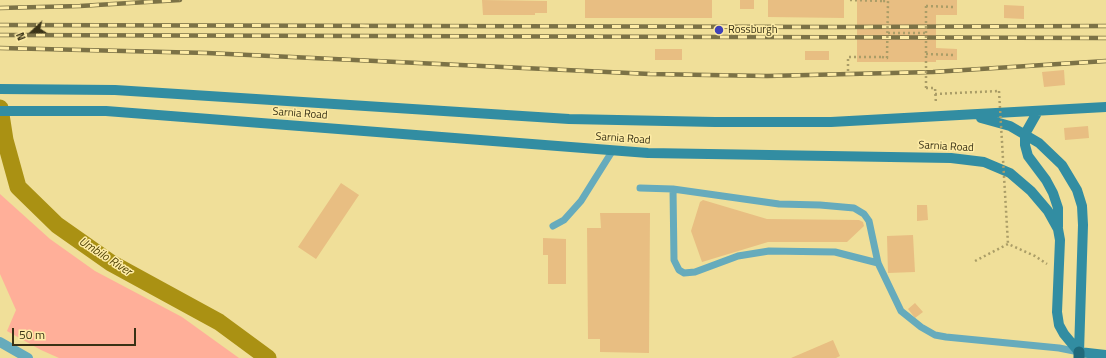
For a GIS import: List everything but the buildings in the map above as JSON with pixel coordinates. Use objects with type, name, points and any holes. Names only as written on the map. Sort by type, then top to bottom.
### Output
[{"type":"main road","name":"Sarnia Road","points":[[0,90],[114,90],[569,119],[715,122],[831,122],[1038,112],[1106,107]]},
{"type":"main road","name":"Sarnia Road","points":[[0,111],[106,111],[648,153],[951,158],[973,160],[996,166],[1010,173],[1022,182],[1048,211],[1058,229],[1060,273],[1057,312],[1059,325],[1079,355]]},
{"type":"main road","points":[[1038,112],[1024,134],[1025,145],[1028,156],[1046,180],[1053,193],[1058,208],[1058,229]]},
{"type":"main road","points":[[970,115],[1010,126],[1039,143],[1062,165],[1070,176],[1082,206],[1083,225],[1079,355],[1106,354]]},
{"type":"street","points":[[0,342],[28,358]]},
{"type":"lane","points":[[553,226],[564,220],[581,201],[613,150]]},
{"type":"lane","points":[[640,188],[672,189],[757,202],[854,208],[864,214],[869,221],[878,264],[901,311],[935,335],[964,340],[1059,348],[1079,355]]},
{"type":"lane","points":[[672,189],[674,260],[679,270],[684,273],[695,272],[738,256],[769,251],[835,252],[878,264]]},
{"type":"path","points":[[848,71],[848,57],[888,58],[888,1],[850,0]]},
{"type":"path","points":[[935,88],[926,88],[926,6],[953,7]]},
{"type":"path","points":[[888,33],[926,33]]},
{"type":"path","points":[[926,54],[954,55]]},
{"type":"path","points":[[935,94],[999,91],[1008,244]]},
{"type":"path","points":[[975,262],[1008,244]]},
{"type":"path","points":[[1008,244],[1035,256],[1060,273]]},
{"type":"shaded area","points":[[0,194],[50,239],[95,271],[182,317],[239,358],[59,358],[7,331],[16,310],[0,274]]},
{"type":"waterway","name":"Umbilo River","points":[[0,108],[5,140],[18,187],[57,225],[111,263],[219,322],[268,358]]},
{"type":"railway","points":[[0,8],[80,6],[180,0]]},
{"type":"railway","points":[[0,25],[836,27],[1106,26]]},
{"type":"railway","points":[[0,35],[1106,38]]},
{"type":"railway","points":[[0,48],[207,53],[650,74],[767,76],[933,72],[1106,61]]},
{"type":"place","name":"Rossburgh","points":[[719,30]]}]
